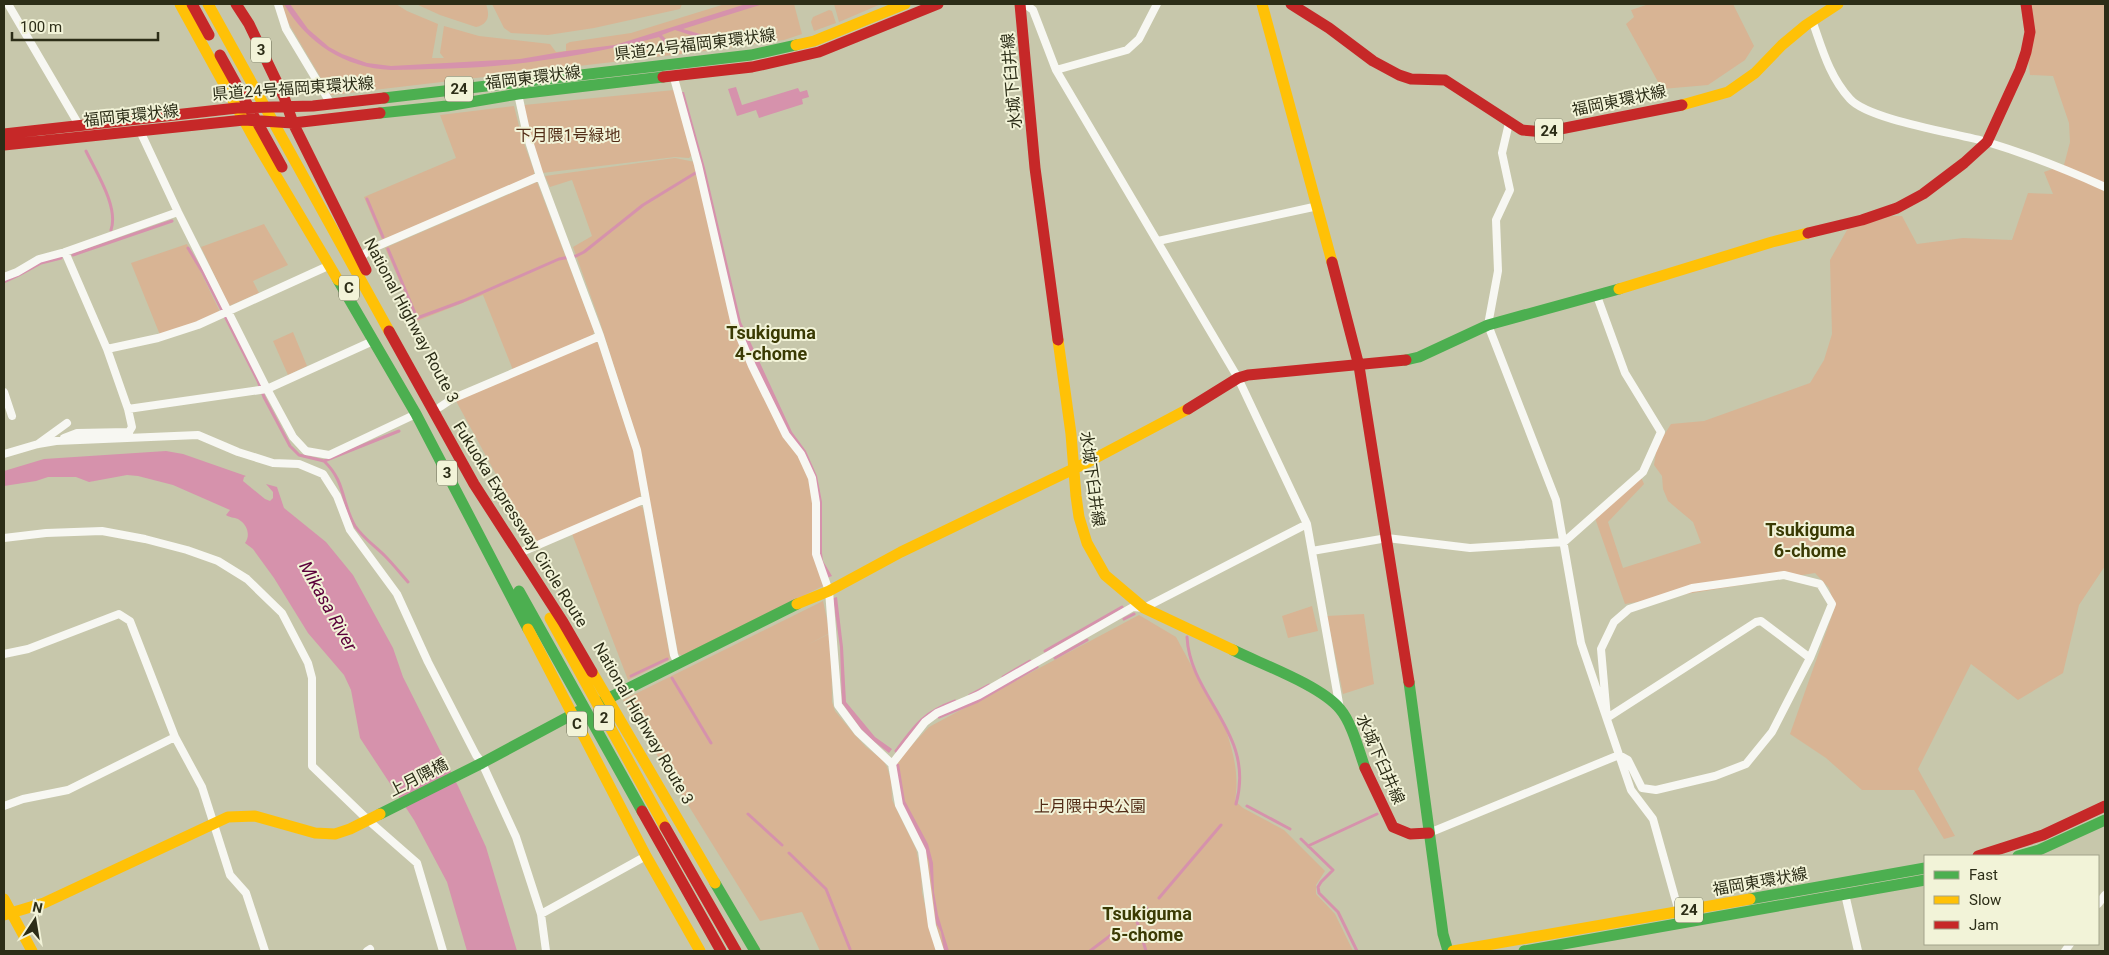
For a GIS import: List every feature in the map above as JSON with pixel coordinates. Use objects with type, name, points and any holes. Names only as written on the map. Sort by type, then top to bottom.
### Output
[{"type":"main road","name":"3","points":[[180,4],[237,108],[416,414],[646,856],[702,951]]},
{"type":"main road","name":"3","points":[[185,4],[210,57]]},
{"type":"main road","name":"Fukuoka Expressway Circle Route","points":[[192,4],[463,491],[528,631],[605,778],[702,951]]},
{"type":"main road","name":"Fukuoka Expressway Circle Route","points":[[208,4],[474,484],[563,622],[755,951]]},
{"type":"main road","name":"National Highway Route 3","points":[[236,4],[249,24],[293,123],[359,258],[440,407],[717,882],[764,951]]},
{"type":"main road","name":"県道24号福岡東環状線","points":[[4,134],[237,108],[312,106],[751,56],[814,41],[905,4]]},
{"type":"main road","name":"福岡東環状線","points":[[4,145],[244,120],[293,123],[447,106],[518,94],[674,78],[771,64],[809,55],[938,4]]},
{"type":"main road","name":"水城下臼井線","points":[[1020,4],[1035,168],[1079,517],[1094,558],[1106,575],[1144,608],[1326,696],[1340,709],[1354,737],[1368,776],[1393,826],[1400,832],[1416,836],[1429,833]]},
{"type":"main road","name":"水城下臼井線","points":[[1262,4],[1318,206],[1359,366],[1417,731],[1443,934],[1448,951]]},
{"type":"main road","name":"福岡東環状線","points":[[1290,4],[1329,28],[1386,69],[1411,79],[1445,80],[1522,130],[1545,132],[1701,101],[1728,92],[1754,72],[1812,20]]},
{"type":"main road","name":"24","points":[[1812,20],[1838,4]]},
{"type":"main road","points":[[1238,378],[1248,375],[1399,362],[1419,357],[1488,325],[1597,296],[1772,242],[1862,220],[1897,208],[1940,182],[1988,142],[2026,52],[2030,32],[2026,4]]},
{"type":"main road","name":"上月隅橋","points":[[7,914],[44,903],[228,817],[255,816],[315,833],[335,834],[372,819],[479,765],[572,714],[610,698],[829,590],[901,552],[990,511],[1090,461],[1191,408],[1238,378]]},
{"type":"main road","name":"2","points":[[474,484],[736,951]]},
{"type":"main road","name":"2","points":[[463,491],[721,951]]},
{"type":"main road","points":[[1981,855],[2036,838],[2085,818],[2105,806]]},
{"type":"main road","points":[[2022,855],[2039,850],[2105,820]]},
{"type":"main road","name":"福岡東環状線","points":[[1453,951],[1924,868]]},
{"type":"main road","name":"福岡東環状線","points":[[1524,951],[1924,880]]},
{"type":"main road","points":[[4,899],[7,914],[32,951]]},
{"type":"street","points":[[8,4],[79,125]]},
{"type":"street","points":[[278,4],[286,29],[331,104]]},
{"type":"street","points":[[1026,4],[1033,10],[1056,70],[1238,378],[1307,524],[1340,709]]},
{"type":"street","points":[[1056,70],[1127,50],[1139,39],[1157,4]]},
{"type":"street","points":[[1812,20],[1832,75],[1851,100],[1875,114],[1988,142],[2065,169],[2105,187]]},
{"type":"street","points":[[674,78],[698,165],[735,325],[752,366],[786,435],[801,454],[812,478],[816,502],[816,554],[829,590],[838,705],[858,732],[892,764],[899,805],[922,851],[931,916],[940,951]]},
{"type":"street","points":[[518,94],[527,135],[540,176],[600,336],[637,450],[674,655],[678,664]]},
{"type":"street","points":[[1509,123],[1502,153],[1510,190],[1496,220],[1498,271],[1488,325],[1556,500],[1582,643],[1631,790],[1653,820],[1679,912]]},
{"type":"street","points":[[140,131],[178,212],[267,389],[293,437],[306,451],[329,454],[416,414]]},
{"type":"street","points":[[359,258],[373,248],[540,176]]},
{"type":"street","points":[[1158,241],[1318,206]]},
{"type":"street","points":[[4,277],[39,259],[65,252],[178,212]]},
{"type":"street","points":[[56,442],[77,433],[129,432],[132,427],[107,349],[65,252]]},
{"type":"street","points":[[107,349],[158,338],[198,325],[328,266]]},
{"type":"street","points":[[1312,550],[1387,538],[1470,548],[1564,542],[1643,472],[1661,432],[1625,372],[1597,296]]},
{"type":"street","points":[[440,407],[452,399],[600,336]]},
{"type":"street","points":[[128,410],[267,389],[373,341]]},
{"type":"street","points":[[4,392],[12,416]]},
{"type":"street","points":[[38,444],[67,423]]},
{"type":"street","points":[[4,454],[38,444],[56,442],[198,435],[238,452],[273,463],[299,464],[323,474],[338,496],[350,530],[397,594],[428,662],[516,837],[540,914],[546,951]]},
{"type":"street","points":[[524,550],[646,499]]},
{"type":"street","points":[[892,764],[925,722],[938,713],[979,695],[1133,607],[1144,608],[1307,524]]},
{"type":"street","points":[[4,538],[46,533],[102,532],[136,537],[188,550],[218,561],[247,579],[282,613],[308,663],[312,678],[312,766],[372,819],[417,863],[443,951]]},
{"type":"street","points":[[1607,718],[1601,649],[1614,622],[1629,610],[1692,588],[1784,575],[1820,584],[1832,604],[1810,658],[1772,732],[1746,764],[1715,776],[1656,790],[1642,788],[1628,760],[1619,755]]},
{"type":"street","points":[[4,654],[28,649],[119,614],[130,621],[175,737],[202,787],[230,876],[246,893],[265,951]]},
{"type":"street","points":[[1607,718],[1756,622],[1761,622],[1810,658]]},
{"type":"street","points":[[4,806],[23,798],[68,790],[175,737]]},
{"type":"street","points":[[1429,833],[1619,755]]},
{"type":"street","points":[[540,914],[646,856]]},
{"type":"street","points":[[1845,894],[1858,951]]},
{"type":"green space","points":[[282,4],[396,4],[407,11],[438,24],[432,58],[444,58],[440,53],[444,26],[479,36],[550,44],[556,52],[566,51],[566,44],[570,42],[631,33],[725,4],[794,4],[802,34],[784,40],[690,53],[331,95],[286,19]]},
{"type":"green space","points":[[416,4],[486,4],[488,15],[484,24],[476,27],[440,15]]},
{"type":"green space","points":[[492,4],[682,4],[680,9],[594,28],[548,35],[511,33],[504,28]]},
{"type":"green space","points":[[834,4],[881,4],[839,22]]},
{"type":"green space","points":[[1649,4],[1733,4],[1754,46],[1745,60],[1708,85],[1662,89],[1626,24],[1634,17],[1631,10]]},
{"type":"green space","points":[[2021,4],[2105,4],[2105,566],[2079,605],[2063,673],[2018,700],[1971,664],[1918,769],[1955,836],[1944,839],[1914,790],[1862,790],[1826,758],[1790,734],[1835,607],[1829,588],[1815,573],[1625,604],[1595,518],[1641,477],[1644,484],[1608,522],[1623,568],[1701,543],[1693,522],[1668,501],[1663,489],[1662,476],[1654,465],[1657,446],[1671,424],[1704,421],[1810,383],[1824,360],[1832,334],[1830,260],[1855,216],[1902,216],[1917,244],[1963,238],[2012,240],[2028,193],[2053,194],[2044,172],[2064,165],[2070,142],[2069,123],[2053,76],[2030,75]]},
{"type":"green space","points":[[829,10],[832,11],[836,23],[814,31],[811,22],[813,17]]},
{"type":"green space","name":"下月隈1号緑地","points":[[674,90],[693,154],[689,158],[675,157],[542,173],[530,136],[524,105]]},
{"type":"green space","points":[[514,106],[522,138],[534,171],[534,177],[382,240],[364,197],[456,158],[440,115]]},
{"type":"green space","points":[[675,158],[695,162],[727,305],[810,479],[825,585],[682,656],[678,653],[640,448],[599,319],[573,247],[592,236],[572,180],[550,187],[545,176]]},
{"type":"green space","points":[[537,182],[594,331],[593,335],[513,370],[483,295],[417,321],[385,248]]},
{"type":"green space","points":[[264,224],[288,265],[253,281],[259,293],[229,306],[201,247]]},
{"type":"green space","points":[[187,244],[220,312],[204,320],[160,335],[131,263]]},
{"type":"green space","points":[[293,332],[307,366],[288,375],[273,341]]},
{"type":"green space","points":[[595,341],[598,343],[634,452],[641,494],[639,499],[534,544],[456,401]]},
{"type":"green space","points":[[639,505],[643,508],[670,657],[669,660],[628,680],[572,534]]},
{"type":"green space","points":[[823,601],[830,633],[807,645],[831,633],[832,702],[835,711],[854,734],[866,747],[883,760],[887,767],[891,780],[892,800],[916,849],[921,874],[922,893],[936,950],[820,951],[802,912],[760,921],[623,700]]},
{"type":"green space","points":[[1312,606],[1318,631],[1288,638],[1282,616]]},
{"type":"green space","points":[[1364,614],[1374,684],[1343,694],[1327,616]]},
{"type":"green space","name":"上月隈中央公園","points":[[1139,615],[1176,637],[1226,730],[1235,765],[1235,801],[1243,808],[1284,830],[1325,871],[1316,885],[1316,894],[1335,914],[1353,951],[943,951],[934,917],[926,863],[900,804],[894,764],[929,727]]},
{"type":"water","points":[[284,4],[290,4],[308,29],[329,47],[367,63],[391,66],[520,59],[615,45],[746,4],[763,4],[683,29],[710,37],[723,46],[714,47],[709,41],[675,30],[662,35],[679,53],[675,54],[659,37],[598,51],[515,64],[391,70],[358,64],[343,59],[329,51],[304,30]]},
{"type":"water","points":[[736,87],[742,105],[798,88],[800,92],[807,90],[809,97],[802,99],[803,104],[759,118],[756,110],[737,116],[728,89]]},
{"type":"water","points":[[681,92],[684,92],[705,168],[741,322],[792,432],[806,451],[817,476],[822,502],[823,561],[832,576],[827,578],[820,561],[817,491],[753,364],[737,324]]},
{"type":"water","name":"Mikasa River","points":[[166,451],[183,454],[246,476],[243,481],[270,501],[273,498],[273,492],[266,484],[277,487],[284,508],[326,542],[353,575],[393,648],[403,677],[458,786],[486,847],[517,951],[467,951],[447,882],[414,820],[360,738],[351,690],[344,675],[308,633],[274,578],[253,549],[245,543],[248,537],[246,527],[238,519],[226,515],[230,510],[173,485],[138,476],[127,475],[89,482],[76,477],[48,477],[36,481],[4,486],[4,471],[44,459]]},
{"type":"water","points":[[837,597],[843,647],[846,702],[875,737],[892,749],[889,753],[861,729],[842,703],[840,647],[833,598]]},
{"type":"water","points":[[896,764],[899,764],[905,801],[928,844],[933,863],[934,892],[938,915],[949,951],[944,951],[941,932],[936,923],[929,862],[924,846],[901,802]]},
{"type":"waterway","points":[[86,151],[109,200],[113,221],[111,230]]},
{"type":"waterway","points":[[388,249],[417,318],[463,301],[559,259],[576,256],[584,252],[643,205],[697,172]]},
{"type":"waterway","points":[[367,199],[383,237]]},
{"type":"waterway","points":[[73,255],[172,221]]},
{"type":"waterway","points":[[188,248],[203,273],[290,446],[299,455],[324,461],[399,431]]},
{"type":"waterway","points":[[4,282],[41,263],[61,258]]},
{"type":"waterway","points":[[324,461],[340,484],[347,509],[355,526],[408,582]]},
{"type":"waterway","points":[[1045,651],[1122,607]]},
{"type":"waterway","points":[[1124,619],[1134,614]]},
{"type":"waterway","points":[[1187,637],[1191,659],[1199,679],[1230,736],[1237,757],[1240,779],[1236,804]]},
{"type":"waterway","points":[[1055,658],[1087,640]]},
{"type":"waterway","points":[[631,676],[667,659]]},
{"type":"waterway","points":[[1003,677],[1030,661]]},
{"type":"waterway","points":[[939,717],[978,701],[1037,667]]},
{"type":"waterway","points":[[672,678],[711,743]]},
{"type":"waterway","points":[[970,695],[989,685]]},
{"type":"waterway","points":[[896,751],[921,720],[935,710],[955,701]]},
{"type":"waterway","points":[[1247,806],[1290,829]]},
{"type":"waterway","points":[[748,814],[782,845]]},
{"type":"waterway","points":[[1308,846],[1377,814]]},
{"type":"waterway","points":[[1159,898],[1221,825]]},
{"type":"waterway","points":[[1301,839],[1333,870],[1321,882],[1318,887],[1319,893],[1338,912],[1357,951]]},
{"type":"waterway","points":[[789,853],[826,889],[850,949]]},
{"type":"waterway","points":[[1135,919],[1147,908]]},
{"type":"waterway","points":[[1136,918],[1146,951]]},
{"type":"waterway","points":[[1090,951],[1111,935]]},
{"type":"traffic: fast","points":[[384,98],[751,55],[796,45]]},
{"type":"traffic: fast","points":[[380,113],[447,106],[518,94],[663,77]]},
{"type":"traffic: fast","points":[[338,280],[416,414],[528,629]]},
{"type":"traffic: fast","points":[[1406,360],[1419,357],[1488,325],[1619,289]]},
{"type":"traffic: fast","points":[[519,591],[642,811]]},
{"type":"traffic: fast","points":[[601,702],[797,604]]},
{"type":"traffic: fast","points":[[1233,650],[1305,683],[1331,700],[1340,709],[1348,722],[1365,768]]},
{"type":"traffic: fast","points":[[1409,682],[1443,934],[1448,951]]},
{"type":"traffic: fast","points":[[380,814],[482,763],[579,711]]},
{"type":"traffic: fast","points":[[2022,855],[2039,850],[2105,820]]},
{"type":"traffic: fast","points":[[1750,899],[1924,868]]},
{"type":"traffic: fast","points":[[1524,951],[1924,880]]},
{"type":"traffic: fast","points":[[715,883],[755,951]]},
{"type":"traffic: slow","points":[[180,4],[256,142],[338,280]]},
{"type":"traffic: slow","points":[[208,4],[389,331]]},
{"type":"traffic: slow","points":[[796,45],[814,41],[905,4]]},
{"type":"traffic: slow","points":[[1262,4],[1332,262]]},
{"type":"traffic: slow","points":[[1682,105],[1728,92],[1755,73],[1782,45],[1806,25],[1838,4]]},
{"type":"traffic: slow","points":[[1619,289],[1772,242],[1808,233]]},
{"type":"traffic: slow","points":[[1058,340],[1071,434],[1079,517],[1087,543],[1105,575],[1144,608],[1233,650]]},
{"type":"traffic: slow","points":[[797,604],[829,591],[901,552],[1090,461],[1188,409]]},
{"type":"traffic: slow","points":[[550,618],[665,827]]},
{"type":"traffic: slow","points":[[528,629],[646,856],[700,951]]},
{"type":"traffic: slow","points":[[592,672],[715,883]]},
{"type":"traffic: slow","points":[[4,915],[44,903],[228,817],[255,816],[315,833],[335,834],[350,829],[380,814]]},
{"type":"traffic: slow","points":[[4,899],[32,951]]},
{"type":"traffic: slow","points":[[1453,951],[1750,899]]},
{"type":"traffic: jam","points":[[192,4],[209,35]]},
{"type":"traffic: jam","points":[[236,4],[249,24],[284,97],[293,123],[366,270]]},
{"type":"traffic: jam","points":[[663,77],[752,67],[819,52],[938,4]]},
{"type":"traffic: jam","points":[[1020,4],[1035,168],[1058,340]]},
{"type":"traffic: jam","points":[[1291,4],[1329,28],[1373,61],[1399,75],[1411,79],[1445,80],[1522,130],[1545,132],[1682,105]]},
{"type":"traffic: jam","points":[[1808,233],[1862,220],[1897,208],[1923,194],[1964,163],[1987,142],[2020,70],[2026,52],[2030,32],[2026,4]]},
{"type":"traffic: jam","points":[[220,55],[282,167]]},
{"type":"traffic: jam","points":[[4,134],[237,108],[313,106],[384,98]]},
{"type":"traffic: jam","points":[[4,145],[244,120],[293,123],[380,113]]},
{"type":"traffic: jam","points":[[1332,262],[1359,366],[1409,682]]},
{"type":"traffic: jam","points":[[389,331],[474,484],[563,622],[592,672]]},
{"type":"traffic: jam","points":[[1188,409],[1238,378],[1248,375],[1406,360]]},
{"type":"traffic: jam","points":[[1365,768],[1393,827],[1410,834],[1429,833]]},
{"type":"traffic: jam","points":[[1981,855],[2043,835],[2105,806]]},
{"type":"traffic: jam","points":[[642,811],[721,951]]},
{"type":"traffic: jam","points":[[665,827],[736,951]]},
{"type":"district","name":"Tsukiguma 4-chome","points":[[771,343]]},
{"type":"district","name":"Tsukiguma 6-chome","points":[[1810,540]]},
{"type":"district","name":"Tsukiguma 5-chome","points":[[1147,924]]}]
